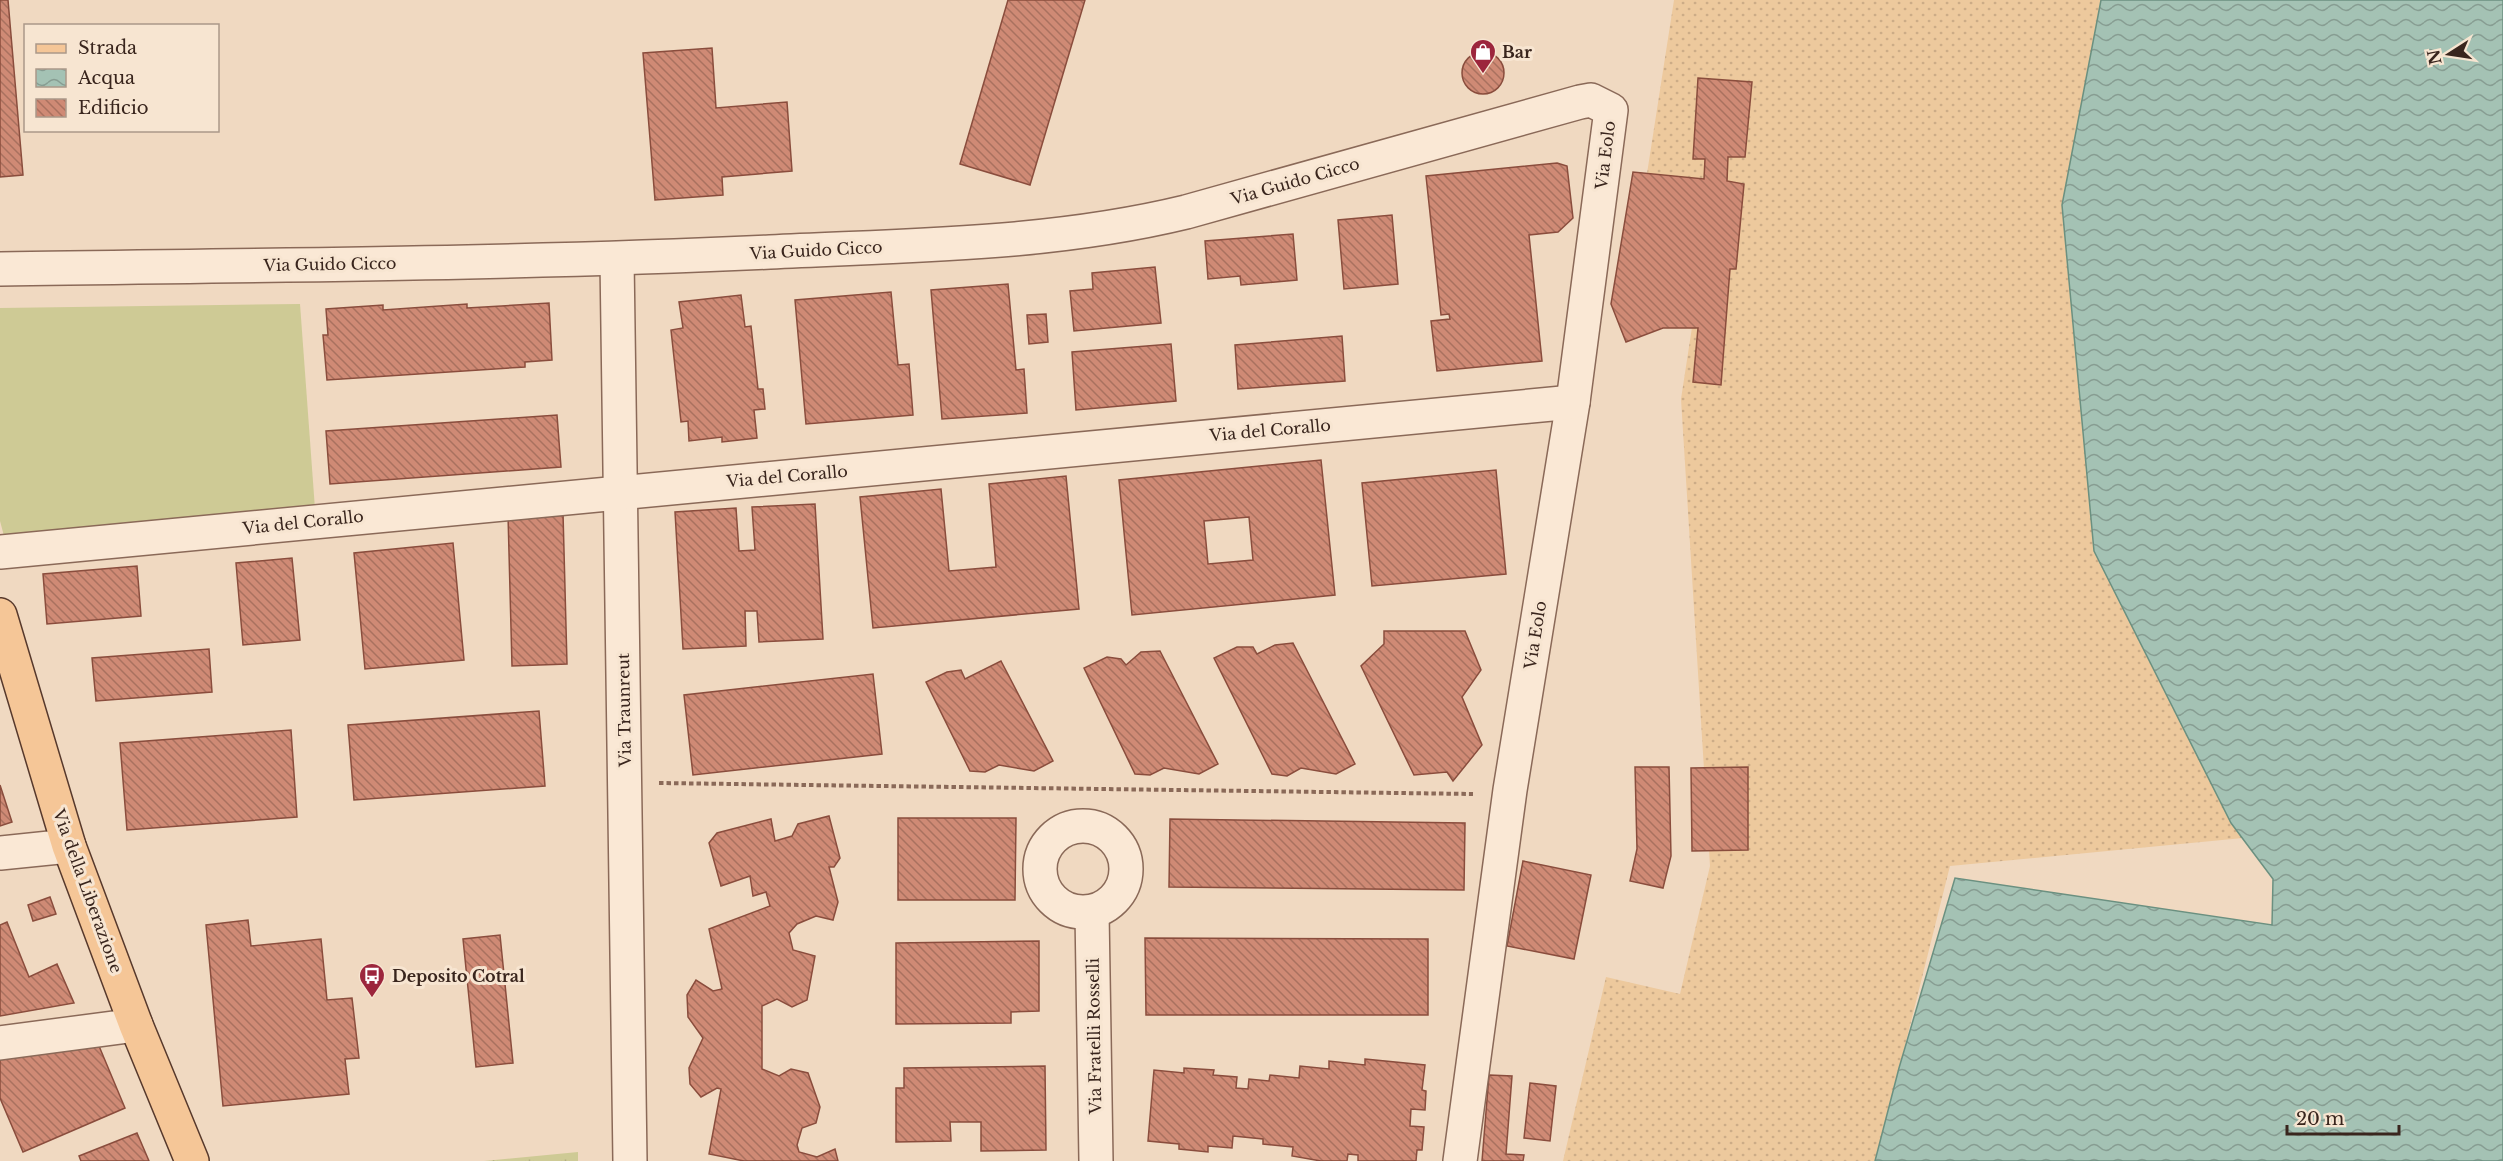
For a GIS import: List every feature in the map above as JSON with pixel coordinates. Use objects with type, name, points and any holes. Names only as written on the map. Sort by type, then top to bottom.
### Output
[{"type":"main road","name":"Via della Liberazione","points":[[0,615],[69,846],[136,1024],[192,1161]]},
{"type":"street","name":"Via Guido Cicco","points":[[0,269],[617,259],[1009,241],[1089,231],[1197,209],[1580,102],[1591,100],[1611,110]]},
{"type":"street","name":"Via Eolo","points":[[1460,1161],[1509,790],[1573,402],[1611,110]]},
{"type":"street","name":"Via Traunreut","points":[[617,259],[630,1161]]},
{"type":"street","name":"Via del Corallo","points":[[0,552],[1573,402]]},
{"type":"street","points":[[0,853],[69,846]]},
{"type":"street","name":"Via Fratelli Rosselli","points":[[1092,912],[1096,1161]]},
{"type":"street","points":[[0,1043],[136,1024]]},
{"type":"path","points":[[625,782],[1474,794],[1509,790]]},
{"type":"green space","points":[[300,304],[315,509],[4,536],[0,521],[0,308]]},
{"type":"green space","points":[[578,1152],[578,1161],[484,1161]]},
{"type":"sand","points":[[1674,0],[2105,0],[2094,551],[2243,838],[1950,866],[1876,1161],[1563,1161],[1606,977],[1680,994],[1710,866],[1681,399],[1708,223],[1641,212]]},
{"type":"water","points":[[2101,0],[2503,0],[2503,1161],[1875,1161],[1899,1068],[1955,878],[2272,925],[2273,879],[2231,823],[2094,551],[2062,205]]},
{"type":"building","points":[[0,0],[8,0],[23,175],[0,177]]},
{"type":"building","points":[[1008,0],[1085,0],[1030,185],[960,164]]},
{"type":"building","points":[[712,48],[716,108],[787,102],[792,171],[722,177],[723,195],[655,200],[643,53]]},
{"type":"building","name":"Bar","points":[[1483,52],[1498,58],[1504,73],[1498,88],[1483,94],[1468,88],[1462,73],[1468,58]]},
{"type":"building","points":[[1698,78],[1752,82],[1745,157],[1728,157],[1727,181],[1744,184],[1736,269],[1730,269],[1721,385],[1693,382],[1698,328],[1663,328],[1626,342],[1611,304],[1633,172],[1704,179],[1705,159],[1693,159]]},
{"type":"building","points":[[1557,163],[1567,166],[1573,218],[1558,232],[1529,235],[1542,361],[1437,371],[1431,321],[1450,319],[1449,314],[1441,315],[1426,176]]},
{"type":"building","points":[[1392,215],[1398,284],[1344,289],[1338,220]]},
{"type":"building","points":[[1293,234],[1297,280],[1241,285],[1240,276],[1208,279],[1205,241]]},
{"type":"building","points":[[1155,267],[1161,323],[1074,331],[1070,291],[1093,289],[1092,273]]},
{"type":"building","points":[[1008,284],[1016,370],[1024,369],[1027,413],[942,419],[931,290]]},
{"type":"building","points":[[891,292],[898,365],[909,364],[913,415],[806,424],[795,300]]},
{"type":"building","points":[[741,295],[745,327],[751,326],[758,389],[763,389],[765,409],[754,410],[757,438],[722,442],[722,437],[689,441],[688,421],[681,422],[671,330],[683,328],[679,302]]},
{"type":"building","points":[[549,303],[552,360],[525,362],[525,367],[327,380],[323,335],[328,335],[326,309],[383,305],[383,310],[467,304],[467,308]]},
{"type":"building","points":[[1046,314],[1048,342],[1029,344],[1027,315]]},
{"type":"building","points":[[1342,336],[1345,381],[1238,389],[1235,345]]},
{"type":"building","points":[[1171,344],[1176,401],[1076,410],[1072,352]]},
{"type":"building","points":[[557,415],[561,467],[330,484],[326,431]]},
{"type":"building","points":[[1321,460],[1335,595],[1132,615],[1119,480]],"holes":[[[1249,517],[1253,560],[1208,564],[1204,521]]]},
{"type":"building","points":[[1496,470],[1506,574],[1372,586],[1362,483]]},
{"type":"building","points":[[1066,476],[1079,609],[873,628],[860,497],[941,489],[949,571],[996,567],[989,484]]},
{"type":"building","points":[[815,504],[823,639],[759,642],[757,611],[745,611],[746,646],[683,649],[675,512],[736,508],[739,551],[755,550],[752,507]]},
{"type":"building","points":[[563,513],[567,664],[512,666],[508,515]]},
{"type":"building","points":[[453,543],[464,660],[365,669],[354,553]]},
{"type":"building","points":[[292,558],[300,640],[243,645],[236,563]]},
{"type":"building","points":[[137,566],[141,616],[47,624],[43,574]]},
{"type":"building","points":[[1384,631],[1465,631],[1481,670],[1462,697],[1482,745],[1453,781],[1447,772],[1414,775],[1361,666],[1384,644]]},
{"type":"building","points":[[1293,643],[1355,764],[1336,774],[1301,768],[1287,776],[1272,774],[1214,658],[1237,647],[1253,647],[1257,654],[1275,645]]},
{"type":"building","points":[[209,649],[212,692],[96,701],[92,658]]},
{"type":"building","points":[[1160,651],[1218,764],[1199,774],[1164,768],[1150,775],[1135,774],[1084,668],[1107,657],[1121,659],[1126,665],[1141,652]]},
{"type":"building","points":[[1001,661],[1053,761],[1034,771],[999,765],[985,772],[970,771],[926,682],[947,672],[961,670],[965,679]]},
{"type":"building","points":[[873,674],[882,754],[693,775],[684,695]]},
{"type":"building","points":[[539,711],[545,786],[354,800],[348,725]]},
{"type":"building","points":[[291,730],[297,817],[127,830],[120,743]]},
{"type":"building","points":[[1635,767],[1669,767],[1671,856],[1663,888],[1630,881],[1637,849]]},
{"type":"building","points":[[1748,767],[1748,850],[1692,851],[1691,768]]},
{"type":"building","points":[[0,785],[12,822],[0,826]]},
{"type":"building","points":[[829,816],[840,858],[834,867],[829,867],[838,902],[833,920],[816,916],[797,924],[789,933],[793,950],[815,956],[807,1000],[792,1007],[777,999],[762,1006],[762,1069],[779,1076],[791,1069],[808,1073],[820,1107],[816,1123],[802,1128],[797,1145],[799,1152],[817,1157],[835,1149],[838,1161],[744,1161],[709,1154],[721,1089],[717,1088],[701,1097],[690,1084],[689,1068],[703,1038],[688,1017],[687,995],[696,980],[713,991],[722,989],[709,929],[770,906],[766,892],[753,896],[750,876],[721,886],[709,843],[717,833],[771,819],[775,841],[792,836],[798,824]]},
{"type":"building","points":[[898,818],[1016,818],[1015,900],[898,900]]},
{"type":"building","points":[[1170,819],[1465,823],[1464,890],[1169,887]]},
{"type":"building","points":[[1523,861],[1591,875],[1574,959],[1507,946]]},
{"type":"building","points":[[50,897],[56,914],[33,921],[28,905]]},
{"type":"building","points":[[248,920],[251,946],[321,939],[327,1000],[352,998],[359,1058],[345,1059],[349,1094],[223,1106],[206,925]]},
{"type":"building","points":[[7,922],[29,977],[57,964],[74,1003],[0,1016],[0,925]]},
{"type":"building","points":[[500,935],[513,1063],[476,1067],[463,939]]},
{"type":"building","points":[[1145,938],[1428,939],[1428,1015],[1146,1015]]},
{"type":"building","points":[[1039,941],[1039,1011],[1011,1012],[1011,1023],[896,1024],[896,943]]},
{"type":"building","points":[[99,1046],[125,1108],[23,1152],[0,1098],[0,1059]]},
{"type":"building","points":[[1365,1059],[1425,1065],[1422,1090],[1426,1091],[1425,1110],[1411,1109],[1410,1126],[1424,1127],[1422,1150],[1417,1150],[1416,1161],[1358,1161],[1358,1155],[1348,1154],[1347,1161],[1321,1161],[1292,1156],[1293,1147],[1263,1144],[1263,1139],[1233,1136],[1232,1148],[1208,1146],[1208,1152],[1179,1149],[1179,1144],[1148,1141],[1154,1070],[1184,1073],[1184,1068],[1214,1070],[1213,1075],[1237,1077],[1236,1088],[1248,1089],[1249,1079],[1269,1081],[1270,1075],[1299,1078],[1300,1066],[1329,1069],[1329,1061],[1365,1065]]},
{"type":"building","points":[[1045,1066],[1046,1150],[981,1151],[981,1122],[950,1122],[951,1141],[896,1142],[896,1088],[904,1088],[904,1068]]},
{"type":"building","points":[[1489,1075],[1512,1076],[1506,1154],[1524,1155],[1523,1161],[1482,1161]]},
{"type":"building","points":[[1530,1083],[1556,1086],[1550,1141],[1524,1138]]},
{"type":"building","points":[[137,1133],[149,1161],[81,1161],[79,1156]]},
{"type":"place","name":"Bar","points":[[1483,75]]},
{"type":"place","name":"Deposito Cotral","points":[[372,999]]}]
